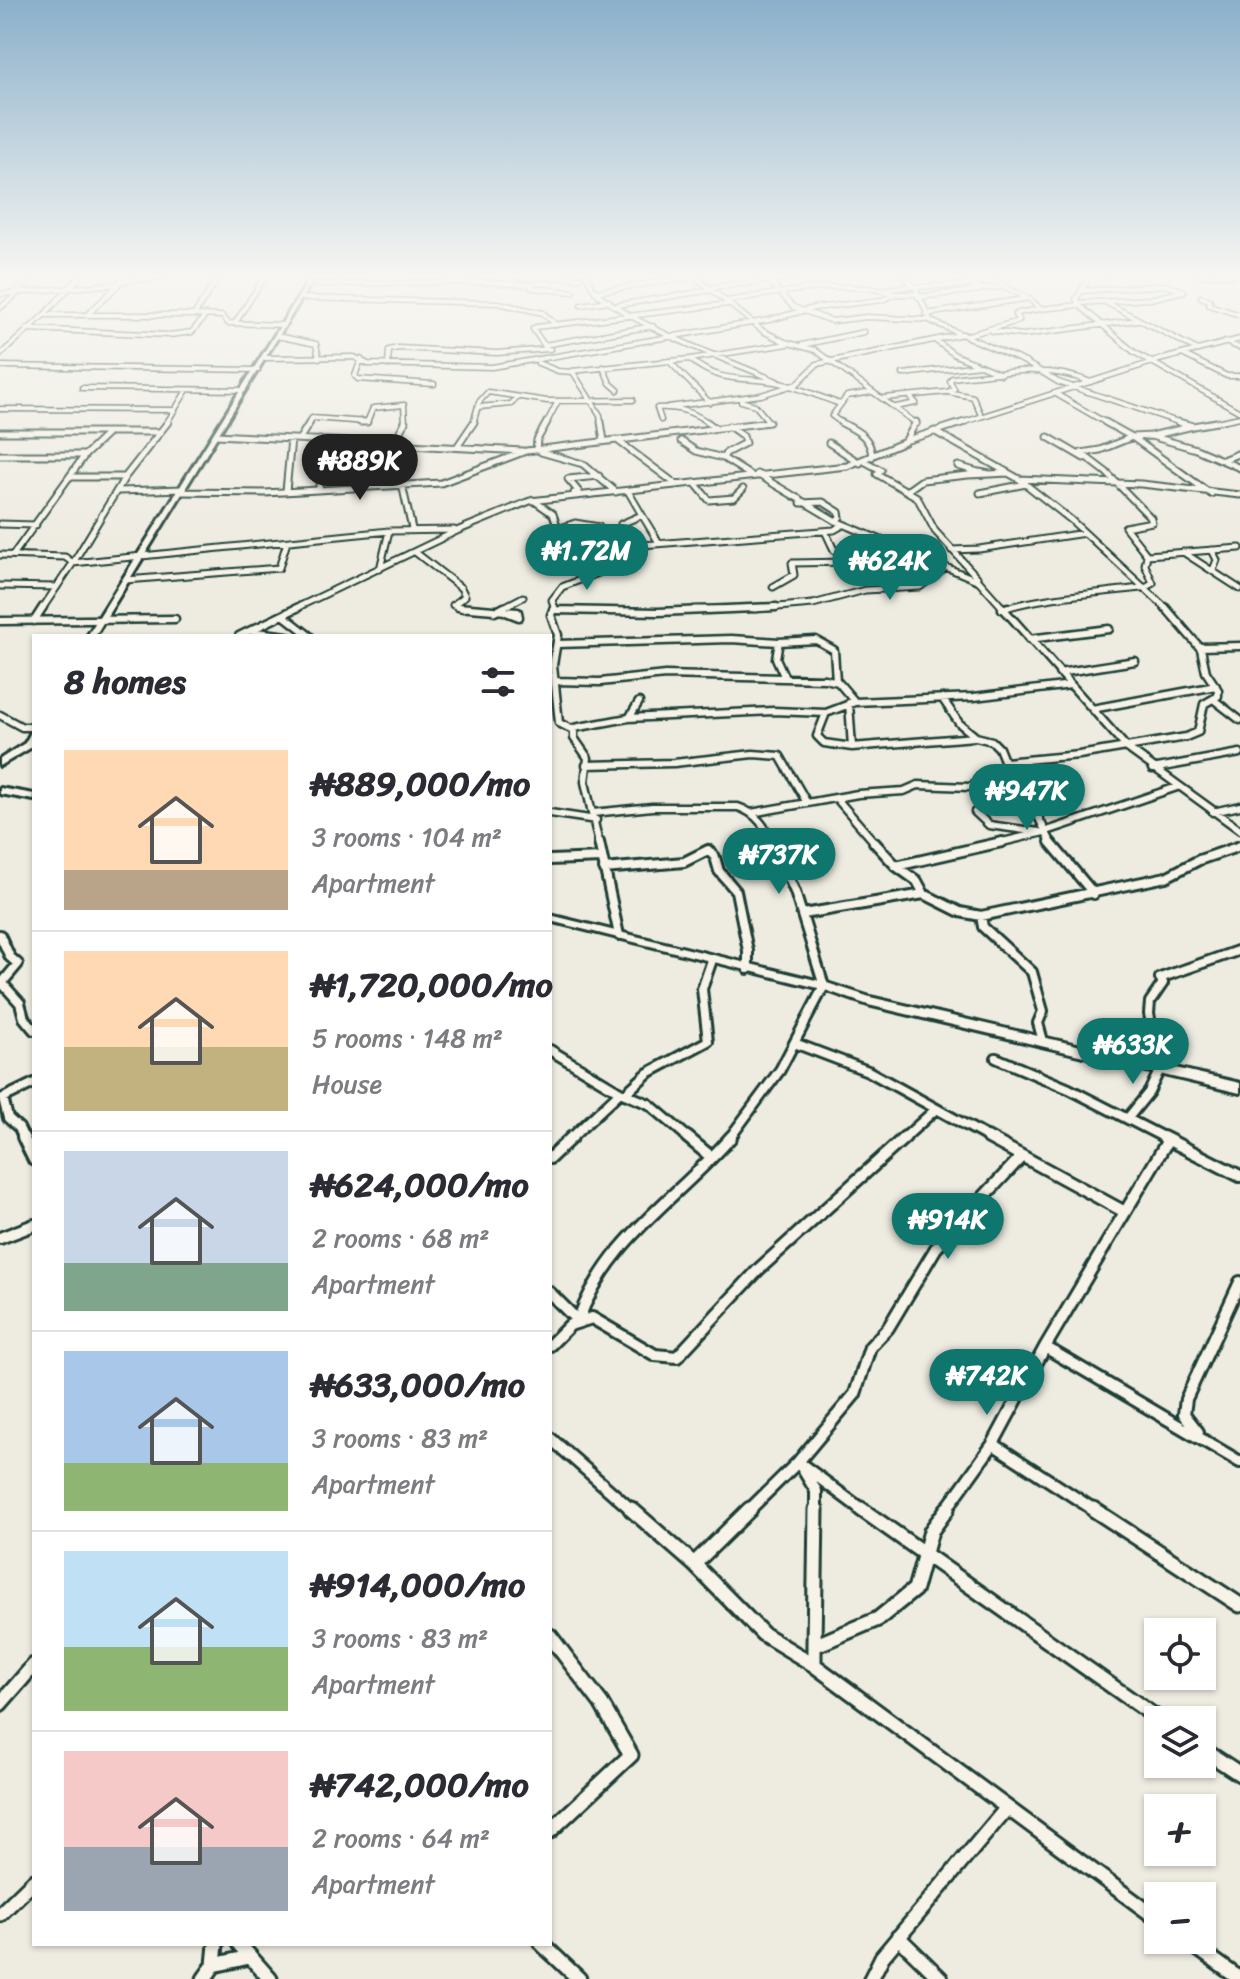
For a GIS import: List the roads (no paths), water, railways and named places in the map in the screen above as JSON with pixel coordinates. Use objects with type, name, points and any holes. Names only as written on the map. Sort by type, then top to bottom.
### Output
[{"type":"street","points":[[87,367],[258,370]]},
{"type":"street","points":[[92,634],[260,367]]},
{"type":"street","points":[[358,367],[355,376],[358,379],[434,384]]},
{"type":"street","points":[[552,367],[558,371],[600,367]]},
{"type":"street","points":[[603,367],[610,383],[618,390]]},
{"type":"street","points":[[675,367],[710,403]]},
{"type":"street","points":[[700,367],[736,381],[779,383]]},
{"type":"street","points":[[743,367],[788,387],[840,404]]},
{"type":"street","points":[[661,420],[655,410],[738,400],[788,387],[800,382],[814,367]]},
{"type":"street","points":[[837,367],[917,423],[905,442]]},
{"type":"street","points":[[903,374],[960,367]]},
{"type":"street","points":[[985,367],[1001,374]]},
{"type":"street","points":[[1032,367],[1074,388],[1193,426]]},
{"type":"street","points":[[243,634],[459,530],[533,500],[826,469],[862,462],[934,431],[981,415],[1013,409],[1135,367]]},
{"type":"street","points":[[1160,367],[1240,415]]},
{"type":"street","points":[[1210,367],[1227,376],[1240,376]]},
{"type":"street","points":[[884,398],[910,398],[947,392],[954,389],[950,381],[952,378],[1037,370],[1059,370],[1092,382]]},
{"type":"street","points":[[572,371],[600,415],[604,441]]},
{"type":"street","points":[[82,388],[244,390]]},
{"type":"street","points":[[34,621],[119,491],[125,477],[187,390]]},
{"type":"street","points":[[457,447],[475,420],[479,402],[488,392],[558,401],[633,400]]},
{"type":"street","points":[[872,457],[873,445],[866,436],[832,416],[847,396],[874,392]]},
{"type":"street","points":[[947,392],[973,397],[981,415]]},
{"type":"street","points":[[1056,394],[1132,437],[1211,494]]},
{"type":"street","points":[[479,407],[504,406],[517,398]]},
{"type":"street","points":[[896,407],[916,403],[910,398]]},
{"type":"street","points":[[119,491],[286,491],[441,483],[531,450],[769,422],[755,405],[738,400]]},
{"type":"street","points":[[531,450],[558,401]]},
{"type":"street","points":[[300,438],[312,418],[367,422],[373,408],[404,405],[405,423],[393,444],[412,529]]},
{"type":"street","points":[[668,407],[702,415],[715,428]]},
{"type":"street","points":[[0,409],[175,410]]},
{"type":"street","points":[[1085,458],[1081,453],[1100,450],[1132,437],[1151,436],[1240,415]]},
{"type":"street","points":[[723,458],[726,453],[745,443],[743,436],[729,426]]},
{"type":"street","points":[[934,431],[1019,479],[1085,533],[1180,621],[1200,647],[1206,672],[1216,686],[1218,696],[1204,704],[1198,732],[1186,737],[1127,748],[1005,762]]},
{"type":"street","points":[[0,432],[160,432]]},
{"type":"street","points":[[13,555],[85,455],[108,433]]},
{"type":"street","points":[[216,435],[531,450],[573,458],[587,464],[616,492]]},
{"type":"street","points":[[1151,436],[1225,459],[1240,468]]},
{"type":"street","points":[[1002,609],[1040,598],[1079,597],[1141,588],[1153,583],[1154,579],[1145,565],[1147,555],[1125,527],[1147,524],[1152,522],[1151,518],[1106,472],[1048,437]]},
{"type":"street","points":[[286,491],[291,439]]},
{"type":"street","points":[[319,490],[320,440]]},
{"type":"street","points":[[620,440],[677,485]]},
{"type":"street","points":[[681,441],[696,451],[723,458],[843,525],[979,581]]},
{"type":"street","points":[[829,443],[881,470],[877,474],[908,490],[924,507],[935,531],[951,550],[1127,748],[1240,830]]},
{"type":"street","points":[[1225,459],[1240,453]]},
{"type":"street","points":[[0,455],[85,455]]},
{"type":"street","points":[[958,466],[991,474]]},
{"type":"street","points":[[908,490],[925,479],[950,479],[979,472]]},
{"type":"street","points":[[968,475],[1009,473]]},
{"type":"street","points":[[549,498],[579,492],[568,479],[599,476]]},
{"type":"street","points":[[72,477],[125,477]]},
{"type":"street","points":[[1019,479],[1115,483],[1240,495]]},
{"type":"street","points":[[695,483],[709,500],[734,498],[743,489]]},
{"type":"street","points":[[980,493],[1026,484]]},
{"type":"street","points":[[628,491],[659,543]]},
{"type":"street","points":[[533,500],[553,514],[558,529],[575,523],[599,527]]},
{"type":"street","points":[[801,503],[823,502],[839,512],[840,517],[836,521]]},
{"type":"street","points":[[621,524],[642,515]]},
{"type":"street","points":[[0,524],[36,525]]},
{"type":"street","points":[[591,549],[825,531],[843,525]]},
{"type":"street","points":[[0,555],[65,557],[73,563],[412,529],[459,530]]},
{"type":"street","points":[[380,569],[389,531]]},
{"type":"street","points":[[773,587],[794,575],[792,563],[850,562],[834,550],[825,531]]},
{"type":"street","points":[[951,550],[979,549],[1085,533]]},
{"type":"street","points":[[126,580],[279,568],[287,542]]},
{"type":"street","points":[[834,550],[844,550],[863,562],[899,548]]},
{"type":"street","points":[[1147,555],[1240,548]]},
{"type":"street","points":[[1212,550],[1217,560],[1213,570]]},
{"type":"street","points":[[1192,559],[1194,551]]},
{"type":"street","points":[[415,552],[461,588],[465,596],[453,605],[464,610],[506,612]]},
{"type":"street","points":[[1183,552],[1240,589]]},
{"type":"street","points":[[555,610],[658,612],[712,608],[735,611],[813,604],[865,590],[920,587],[946,567]]},
{"type":"street","points":[[555,610],[552,600],[562,587],[606,570]]},
{"type":"street","points":[[1231,582],[1240,581]]},
{"type":"street","points":[[0,586],[57,587]]},
{"type":"street","points":[[494,612],[523,597]]},
{"type":"street","points":[[555,610],[551,615],[558,635],[553,690],[559,723],[573,730]]},
{"type":"street","points":[[283,615],[307,634]]},
{"type":"street","points":[[0,621],[175,619]]},
{"type":"street","points":[[1029,639],[1109,629]]},
{"type":"street","points":[[249,631],[272,634]]},
{"type":"street","points":[[558,644],[816,640],[834,650],[836,681],[852,703],[852,747]]},
{"type":"street","points":[[779,642],[776,658],[785,678]]},
{"type":"street","points":[[1200,647],[1240,646]]},
{"type":"street","points":[[1059,673],[1135,661]]},
{"type":"street","points":[[555,681],[600,682],[664,675],[836,681]]},
{"type":"street","points":[[573,730],[579,726],[628,718],[685,718],[773,711],[826,713],[852,703],[1071,685]]},
{"type":"street","points":[[1092,709],[1216,686]]},
{"type":"street","points":[[942,698],[951,713],[976,737]]},
{"type":"street","points":[[1213,699],[1240,720]]},
{"type":"street","points":[[628,718],[639,702]]},
{"type":"street","points":[[826,713],[817,736],[824,743],[852,747],[976,737],[995,743],[1009,771],[1027,795],[1044,832],[1094,894]]},
{"type":"street","points":[[0,715],[22,727],[32,727]]},
{"type":"street","points":[[573,730],[574,738],[587,754],[583,779],[601,858],[616,901],[619,935]]},
{"type":"street","points":[[0,763],[31,744]]},
{"type":"street","points":[[586,765],[673,763],[747,752],[765,753],[780,756],[807,803]]},
{"type":"street","points":[[1152,769],[1240,753]]},
{"type":"street","points":[[751,813],[880,791],[904,791],[918,785],[969,787],[1009,771]]},
{"type":"street","points":[[896,866],[1044,832],[1177,787]]},
{"type":"street","points":[[0,791],[32,795]]},
{"type":"street","points":[[837,799],[896,866],[917,881],[924,894],[960,912],[981,916],[1166,877],[1199,860],[1240,846]]},
{"type":"street","points":[[552,813],[594,817],[642,808],[729,805],[751,813],[763,821],[803,914],[824,986],[797,1044],[770,1086],[723,1146],[643,1223],[598,1274],[584,1297],[578,1321]]},
{"type":"street","points":[[1213,812],[1240,806]]},
{"type":"street","points":[[975,812],[989,825],[1044,832]]},
{"type":"street","points":[[604,869],[684,862],[708,850],[715,857],[719,871],[736,891],[748,951],[748,969]]},
{"type":"street","points":[[552,860],[601,858]]},
{"type":"street","points":[[803,914],[924,894]]},
{"type":"street","points":[[981,916],[983,927],[1032,972],[1043,1011],[1038,1023],[1043,1041]]},
{"type":"street","points":[[552,918],[824,986],[868,1001],[1240,1088]]},
{"type":"street","points":[[0,935],[10,957],[18,964],[2,983],[20,1003],[24,1018],[32,1028]]},
{"type":"street","points":[[1128,1118],[1149,1092],[1160,1069],[1149,1014],[1150,1002],[1163,983],[1160,978],[1240,950]]},
{"type":"street","points":[[552,1156],[648,1073],[708,1041],[700,990],[703,975],[712,960]]},
{"type":"street","points":[[797,1044],[868,1071],[1125,1212]]},
{"type":"street","points":[[552,1051],[623,1093],[649,1104],[710,1156]]},
{"type":"street","points":[[996,1058],[1128,1118],[1240,1176]]},
{"type":"street","points":[[32,1084],[3,1098],[8,1118],[19,1128],[32,1156]]},
{"type":"street","points":[[552,1343],[578,1321],[592,1318],[601,1320],[667,1359],[677,1357],[759,1269],[936,1109]]},
{"type":"street","points":[[814,1646],[878,1619],[915,1589],[931,1531],[993,1444],[1045,1347],[1054,1336],[1060,1318],[1076,1298],[1168,1140]]},
{"type":"street","points":[[694,1564],[798,1462],[855,1394],[870,1347],[888,1328],[936,1248],[1022,1156]]},
{"type":"street","points":[[0,1238],[32,1226]]},
{"type":"street","points":[[1203,1439],[1184,1414],[1186,1399],[1240,1282]]},
{"type":"street","points":[[552,1295],[578,1321]]},
{"type":"street","points":[[1045,1347],[1240,1462]]},
{"type":"street","points":[[552,1440],[694,1564],[763,1634],[814,1665],[1144,1909]]},
{"type":"street","points":[[993,1444],[1240,1605]]},
{"type":"street","points":[[798,1462],[923,1555],[1144,1709]]},
{"type":"street","points":[[798,1462],[816,1491],[814,1665]]},
{"type":"street","points":[[552,1639],[601,1703],[631,1755],[552,1829]]},
{"type":"street","points":[[0,1704],[32,1667]]},
{"type":"street","points":[[1216,1758],[1240,1774]]},
{"type":"street","points":[[871,1979],[882,1957],[1006,1809]]},
{"type":"street","points":[[0,1914],[32,1883]]},
{"type":"street","points":[[898,1937],[941,1979]]},
{"type":"street","points":[[204,1979],[214,1965],[216,1946]]},
{"type":"street","points":[[241,1946],[270,1979]]},
{"type":"street","points":[[544,1946],[579,1979]]},
{"type":"street","points":[[1205,1954],[1240,1979]]},
{"type":"street","points":[[214,1965],[249,1957]]}]
